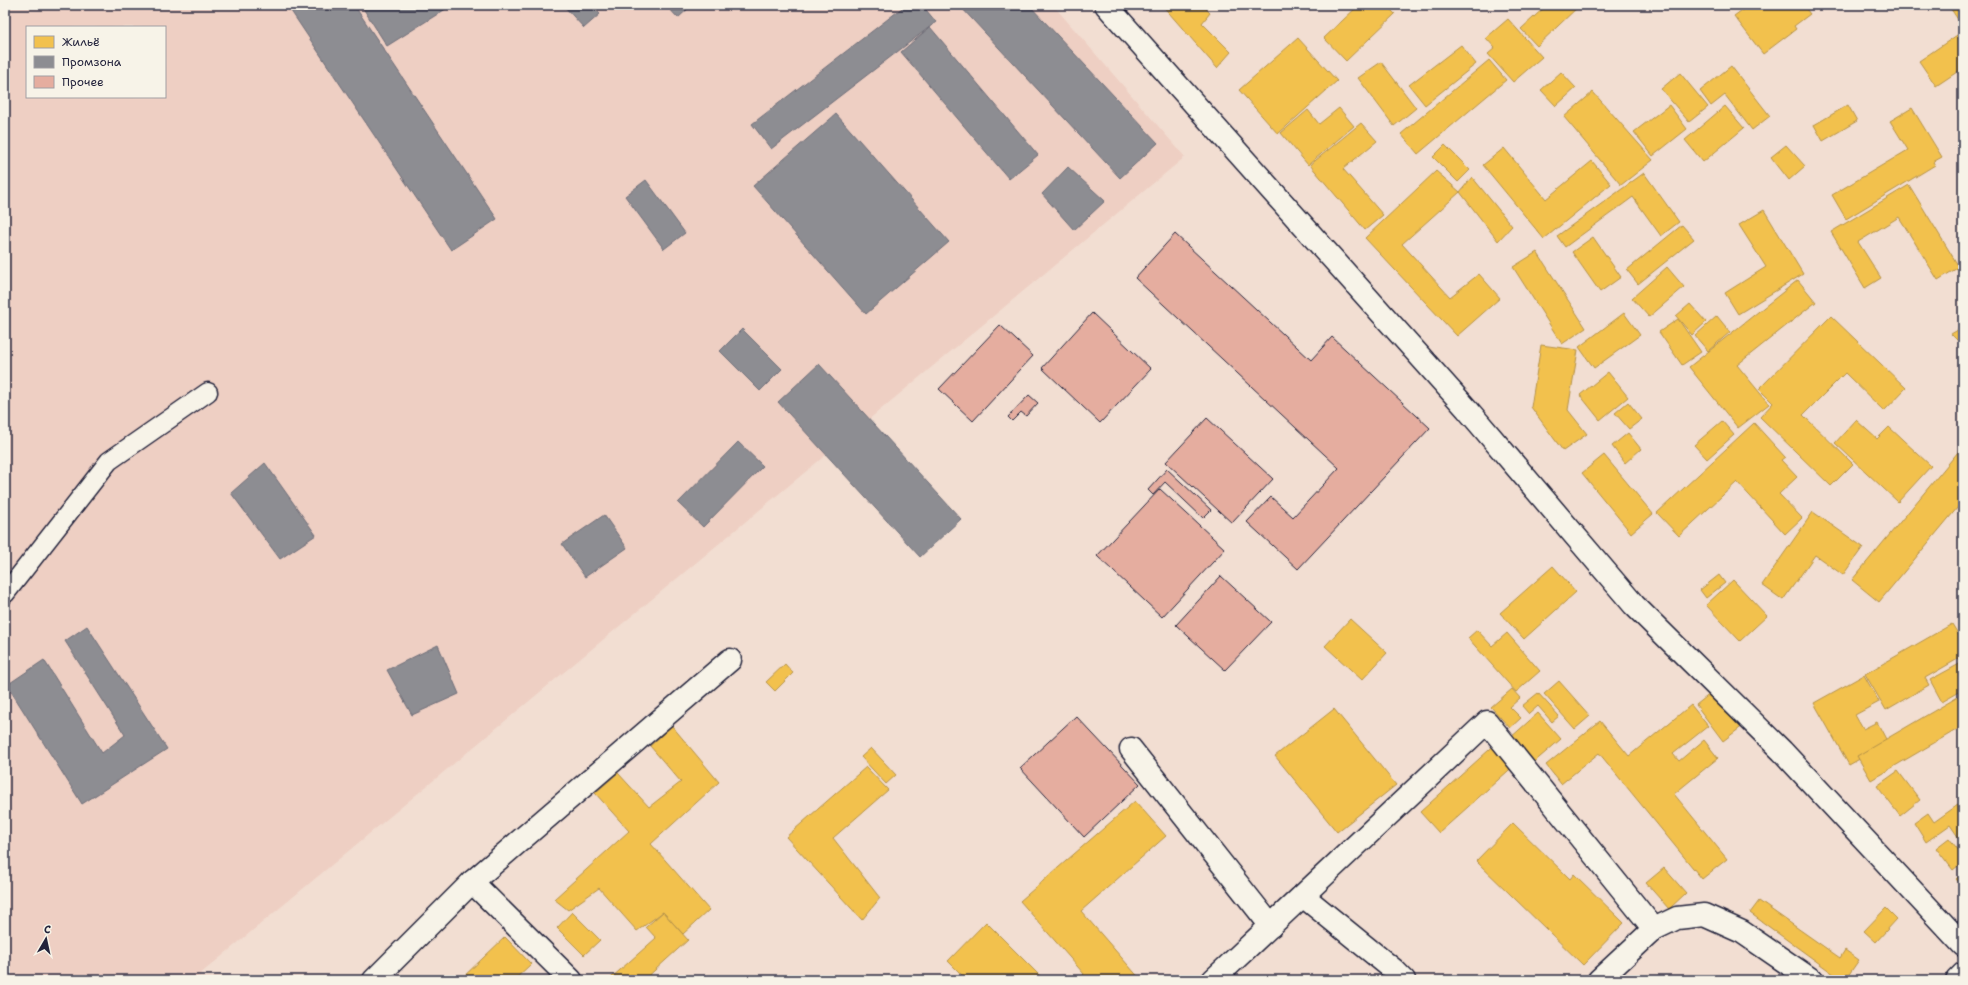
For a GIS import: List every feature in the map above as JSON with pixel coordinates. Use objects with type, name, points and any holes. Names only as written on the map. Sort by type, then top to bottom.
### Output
[{"type":"street","points":[[1106,5],[1467,409],[1634,605],[1782,750],[1963,945]]},
{"type":"street","points":[[374,980],[472,882],[730,660]]},
{"type":"street","points":[[1213,980],[1487,722],[1654,930]]},
{"type":"street","points":[[1131,749],[1271,926]]},
{"type":"street","points":[[472,882],[571,980]]},
{"type":"street","points":[[1303,896],[1394,970],[1404,980]]},
{"type":"street","points":[[1599,980],[1654,930],[1677,918],[1704,915],[1742,932],[1812,980]]},
{"type":"street","points":[[1957,980],[1963,974]]},
{"type":"lane","points":[[5,594],[109,461],[208,392]]},
{"type":"shaded area","points":[[5,5],[1053,5],[1185,157],[193,980],[5,980]]},
{"type":"building: Жильё","points":[[1162,5],[1202,5],[1210,13],[1202,23],[1231,52],[1217,68]]},
{"type":"building: Жильё","points":[[1359,5],[1386,5],[1395,14],[1346,61],[1324,38]]},
{"type":"building: Жильё","points":[[1547,5],[1580,5],[1537,46],[1521,29]]},
{"type":"building: Жильё","points":[[1749,5],[1803,5],[1810,14],[1794,26],[1796,29],[1763,54],[1734,16]]},
{"type":"building: Жильё","points":[[1957,5],[1963,5],[1963,27],[1951,9]]},
{"type":"building: Жильё","points":[[1508,19],[1542,57],[1513,82],[1488,54],[1495,48],[1486,38]]},
{"type":"building: Жильё","points":[[1963,31],[1963,68],[1936,86],[1919,61]]},
{"type":"building: Жильё","points":[[1298,38],[1337,81],[1278,134],[1239,90]]},
{"type":"building: Жильё","points":[[1461,45],[1476,64],[1425,105],[1409,85]]},
{"type":"building: Жильё","points":[[1489,60],[1506,80],[1418,154],[1401,134]]},
{"type":"building: Жильё","points":[[1381,62],[1416,108],[1394,126],[1358,78]]},
{"type":"building: Жильё","points":[[1731,66],[1770,116],[1752,130],[1725,95],[1711,106],[1700,91]]},
{"type":"building: Жильё","points":[[1561,72],[1576,88],[1556,106],[1541,90]]},
{"type":"building: Жильё","points":[[1680,73],[1708,107],[1689,122],[1661,89]]},
{"type":"building: Жильё","points":[[1593,92],[1653,160],[1621,185],[1564,117]]},
{"type":"building: Жильё","points":[[1669,105],[1687,129],[1653,156],[1634,132]]},
{"type":"building: Жильё","points":[[1848,105],[1857,121],[1823,141],[1814,125]]},
{"type":"building: Жильё","points":[[1725,106],[1744,128],[1703,162],[1685,140]]},
{"type":"building: Жильё","points":[[1339,108],[1354,126],[1308,165],[1281,133],[1308,110],[1319,124]]},
{"type":"building: Жильё","points":[[1912,108],[1942,157],[1933,162],[1935,165],[1846,219],[1832,195],[1908,150],[1890,121]]},
{"type":"building: Жильё","points":[[1361,123],[1377,141],[1343,169],[1383,215],[1365,230],[1310,165]]},
{"type":"building: Жильё","points":[[1445,145],[1470,170],[1458,182],[1433,157]]},
{"type":"building: Жильё","points":[[1786,145],[1805,166],[1789,180],[1771,157]]},
{"type":"building: Жильё","points":[[1504,148],[1546,199],[1592,161],[1611,184],[1544,239],[1483,165]]},
{"type":"building: Жильё","points":[[1436,171],[1460,192],[1402,244],[1450,297],[1479,274],[1500,298],[1457,336],[1365,238]]},
{"type":"building: Жильё","points":[[1644,173],[1679,222],[1661,236],[1633,197],[1565,247],[1557,236]]},
{"type":"building: Жильё","points":[[1472,177],[1512,226],[1498,241],[1460,192]]},
{"type":"building: Жильё","points":[[1909,185],[1959,267],[1938,280],[1899,217],[1858,242],[1881,278],[1865,288],[1831,232]]},
{"type":"building: Жильё","points":[[1764,210],[1803,274],[1738,314],[1725,293],[1766,267],[1739,225]]},
{"type":"building: Жильё","points":[[1682,225],[1694,239],[1638,284],[1627,270]]},
{"type":"building: Жильё","points":[[1593,237],[1621,277],[1600,292],[1572,252]]},
{"type":"building: Жильё","points":[[1537,252],[1586,328],[1562,344],[1513,267]]},
{"type":"building: Жильё","points":[[1667,267],[1684,287],[1649,317],[1632,298]]},
{"type":"building: Жильё","points":[[1798,280],[1816,302],[1737,365],[1769,404],[1738,428],[1689,367]]},
{"type":"building: Жильё","points":[[1690,304],[1706,322],[1692,335],[1676,316]]},
{"type":"building: Жильё","points":[[1624,313],[1640,335],[1594,368],[1579,347]]},
{"type":"building: Жильё","points":[[1717,316],[1730,332],[1708,351],[1695,336]]},
{"type":"building: Жильё","points":[[1831,316],[1906,388],[1884,411],[1845,373],[1803,415],[1853,464],[1831,486],[1760,417],[1773,403],[1759,389]]},
{"type":"building: Жильё","points":[[1678,319],[1701,352],[1682,365],[1659,332]]},
{"type":"building: Жильё","points":[[1963,327],[1963,346],[1951,334]]},
{"type":"building: Жильё","points":[[1541,345],[1578,350],[1568,410],[1587,434],[1563,451],[1531,407]]},
{"type":"building: Жильё","points":[[1608,372],[1628,397],[1600,420],[1580,395]]},
{"type":"building: Жильё","points":[[1628,402],[1642,419],[1629,429],[1615,413]]},
{"type":"building: Жильё","points":[[1856,420],[1877,439],[1889,427],[1931,466],[1898,502],[1835,443]]},
{"type":"building: Жильё","points":[[1722,421],[1734,435],[1707,459],[1694,445]]},
{"type":"building: Жильё","points":[[1754,423],[1785,457],[1781,460],[1797,477],[1779,494],[1802,518],[1785,534],[1737,482],[1679,536],[1657,513]]},
{"type":"building: Жильё","points":[[1628,433],[1641,449],[1625,463],[1612,446]]},
{"type":"building: Жильё","points":[[1963,446],[1963,501],[1879,602],[1852,580]]},
{"type":"building: Жильё","points":[[1604,455],[1653,514],[1631,533],[1582,473]]},
{"type":"building: Жильё","points":[[1813,512],[1863,547],[1843,575],[1815,555],[1783,600],[1762,585]]},
{"type":"building: Жильё","points":[[1553,566],[1576,592],[1524,639],[1500,613]]},
{"type":"building: Жильё","points":[[1719,575],[1725,583],[1706,598],[1700,590]]},
{"type":"building: Жильё","points":[[1733,580],[1767,616],[1740,641],[1706,605]]},
{"type":"building: Жильё","points":[[1350,619],[1387,653],[1362,680],[1325,646]]},
{"type":"building: Жильё","points":[[1952,624],[1963,642],[1963,656],[1925,678],[1929,685],[1886,710],[1865,674]]},
{"type":"building: Жильё","points":[[1477,630],[1492,646],[1507,633],[1540,671],[1516,692],[1468,638]]},
{"type":"building: Жильё","points":[[1963,662],[1963,690],[1942,702],[1930,680]]},
{"type":"building: Жильё","points":[[785,664],[793,673],[775,691],[766,682]]},
{"type":"building: Жильё","points":[[1864,675],[1879,702],[1855,715],[1863,729],[1877,722],[1888,743],[1849,765],[1814,703]]},
{"type":"building: Жильё","points":[[1559,681],[1590,716],[1575,729],[1544,694]]},
{"type":"building: Жильё","points":[[1512,689],[1520,698],[1510,707],[1521,718],[1510,728],[1491,707]]},
{"type":"building: Жильё","points":[[1716,689],[1744,725],[1723,741],[1696,705]]},
{"type":"building: Жильё","points":[[1538,693],[1559,716],[1552,722],[1538,706],[1529,714],[1522,706]]},
{"type":"building: Жильё","points":[[1963,694],[1963,726],[1871,780],[1857,756]]},
{"type":"building: Жильё","points":[[1691,705],[1708,726],[1673,754],[1679,761],[1704,740],[1718,758],[1674,794],[1727,859],[1702,879],[1599,753],[1561,784],[1546,765],[1600,721],[1629,756]]},
{"type":"building: Жильё","points":[[1334,709],[1396,785],[1337,832],[1275,756]]},
{"type":"building: Жильё","points":[[1538,713],[1561,739],[1532,764],[1509,739]]},
{"type":"building: Жильё","points":[[672,726],[719,782],[651,844],[709,910],[683,934],[663,912],[637,931],[599,888],[568,910],[554,899],[629,831],[595,793],[618,773],[649,807],[681,782],[650,746]]},
{"type":"building: Жильё","points":[[1499,741],[1518,762],[1439,833],[1420,812]]},
{"type":"building: Жильё","points":[[871,748],[896,775],[886,784],[861,757]]},
{"type":"building: Жильё","points":[[866,767],[888,790],[833,838],[880,898],[862,920],[786,837]]},
{"type":"building: Жильё","points":[[1898,771],[1920,800],[1900,816],[1877,786]]},
{"type":"building: Жильё","points":[[1135,801],[1166,836],[1081,911],[1141,980],[1078,980],[1084,974],[1020,901]]},
{"type":"building: Жильё","points":[[1962,802],[1963,844],[1950,825],[1926,842],[1914,823],[1928,813],[1934,822]]},
{"type":"building: Жильё","points":[[1513,823],[1570,879],[1574,874],[1624,923],[1583,965],[1476,861]]},
{"type":"building: Жильё","points":[[1949,838],[1963,856],[1963,862],[1953,870],[1936,848]]},
{"type":"building: Жильё","points":[[1664,868],[1686,893],[1669,909],[1646,883]]},
{"type":"building: Жильё","points":[[1963,873],[1963,887],[1956,879]]},
{"type":"building: Жильё","points":[[1759,901],[1840,958],[1845,950],[1859,960],[1845,980],[1842,980],[1750,913]]},
{"type":"building: Жильё","points":[[1886,908],[1897,919],[1876,942],[1864,931]]},
{"type":"building: Жильё","points":[[572,912],[600,940],[584,955],[557,928]]},
{"type":"building: Жильё","points":[[663,912],[688,940],[644,980],[613,980],[611,978],[656,938],[646,927]]},
{"type":"building: Жильё","points":[[986,922],[1044,980],[967,980],[948,961]]},
{"type":"building: Жильё","points":[[505,937],[531,964],[514,980],[460,980]]},
{"type":"building: Промзона","points":[[287,5],[354,5],[497,219],[451,250]]},
{"type":"building: Промзона","points":[[361,5],[452,5],[387,46]]},
{"type":"building: Промзона","points":[[563,5],[591,5],[600,14],[584,28]]},
{"type":"building: Промзона","points":[[666,5],[692,5],[678,18]]},
{"type":"building: Промзона","points":[[906,5],[922,5],[936,22],[771,149],[752,124]]},
{"type":"building: Промзона","points":[[959,5],[1029,5],[1158,143],[1120,178]]},
{"type":"building: Промзона","points":[[930,27],[1038,155],[1009,179],[901,52]]},
{"type":"building: Промзона","points":[[836,114],[949,242],[866,314],[753,186]]},
{"type":"building: Промзона","points":[[1068,167],[1105,201],[1074,230],[1042,194]]},
{"type":"building: Промзона","points":[[646,180],[685,233],[664,249],[625,196]]},
{"type":"building: Промзона","points":[[742,329],[782,369],[760,391],[720,351]]},
{"type":"building: Промзона","points":[[819,364],[961,519],[920,557],[778,402]]},
{"type":"building: Промзона","points":[[738,442],[763,466],[703,527],[678,503]]},
{"type":"building: Промзона","points":[[265,463],[316,535],[280,559],[231,493]]},
{"type":"building: Промзона","points":[[604,515],[627,548],[585,577],[562,544]]},
{"type":"building: Промзона","points":[[87,626],[167,749],[82,804],[7,685],[44,660],[102,753],[125,735],[65,641]]},
{"type":"building: Промзона","points":[[438,645],[459,694],[412,715],[387,670]]},
{"type":"building: Прочее","points":[[1175,234],[1311,360],[1332,337],[1430,428],[1298,569],[1247,522],[1271,497],[1293,517],[1339,468],[1135,278]]},
{"type":"building: Прочее","points":[[1092,313],[1151,369],[1100,423],[1042,368]]},
{"type":"building: Прочее","points":[[1000,325],[1033,356],[973,421],[939,389]]},
{"type":"building: Прочее","points":[[1029,395],[1038,403],[1026,416],[1021,412],[1012,421],[1008,417]]},
{"type":"building: Прочее","points":[[1207,418],[1273,479],[1232,523],[1166,462]]},
{"type":"building: Прочее","points":[[1167,469],[1211,510],[1203,518],[1165,482],[1153,495],[1148,490]]},
{"type":"building: Прочее","points":[[1160,489],[1225,549],[1162,617],[1097,556]]},
{"type":"building: Прочее","points":[[1221,576],[1271,622],[1225,670],[1176,625]]},
{"type":"building: Прочее","points":[[1076,716],[1140,784],[1084,837],[1020,768]]}]
